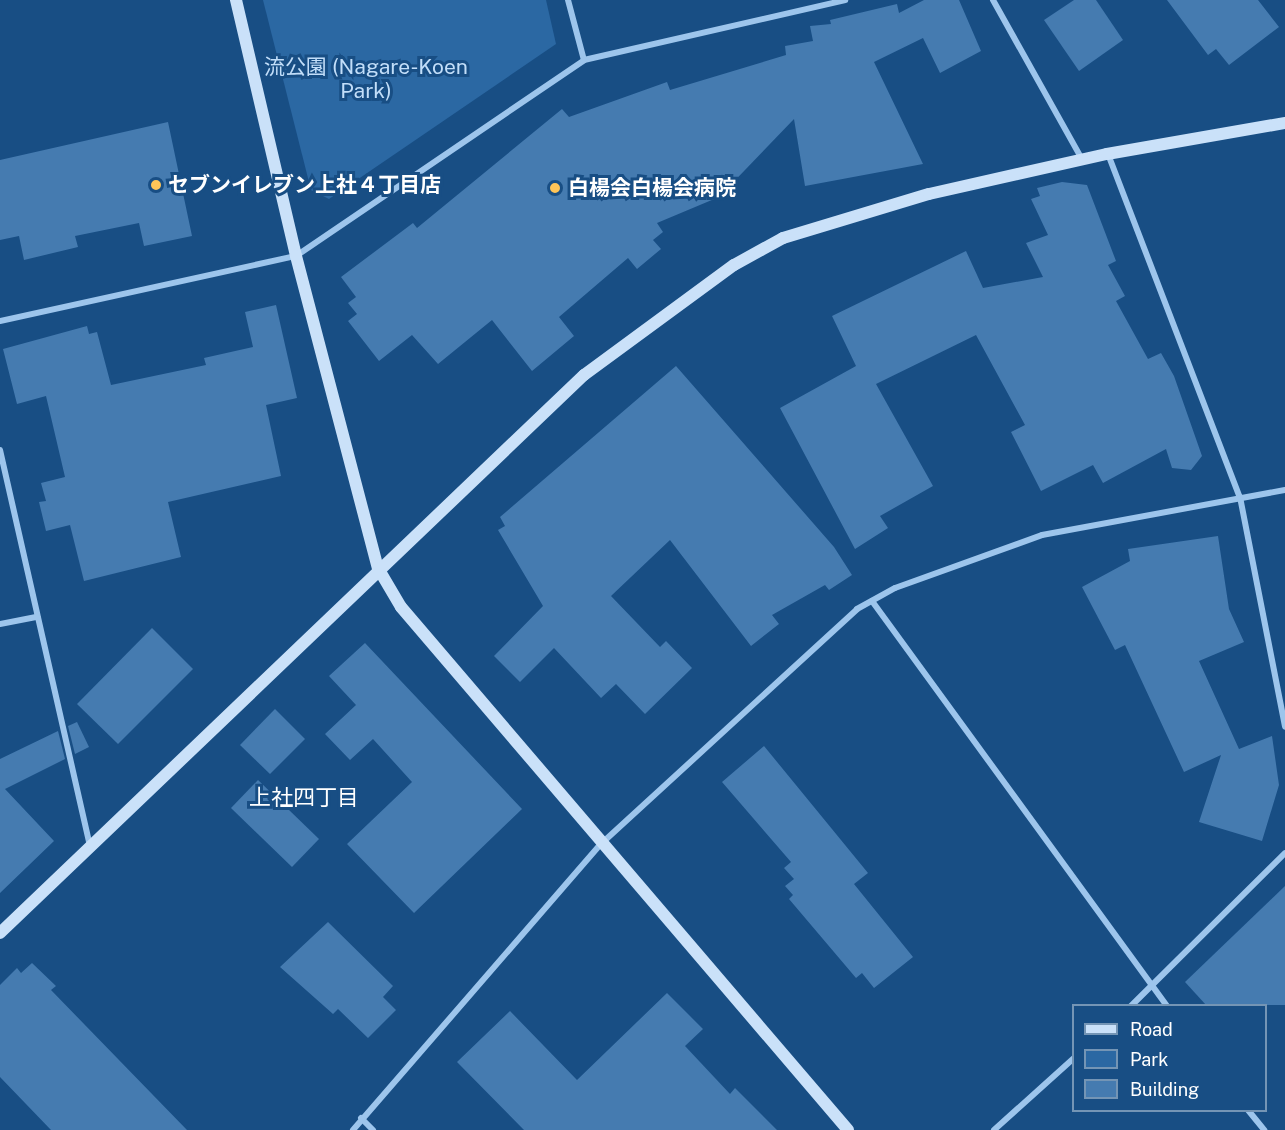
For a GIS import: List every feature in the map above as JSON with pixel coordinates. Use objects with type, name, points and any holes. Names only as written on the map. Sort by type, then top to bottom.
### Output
[{"type":"street","points":[[236,0],[296,256],[378,568],[401,607],[848,1130]]},
{"type":"street","points":[[568,0],[584,60]]},
{"type":"street","points":[[0,321],[296,256],[584,60],[846,0]]},
{"type":"street","points":[[993,0],[1082,159]]},
{"type":"street","points":[[0,933],[378,568],[584,375],[734,265],[783,238],[929,194],[1107,154],[1285,123]]},
{"type":"street","points":[[1107,154],[1240,497],[1285,728]]},
{"type":"street","points":[[0,450],[90,846]]},
{"type":"street","points":[[353,1130],[361,1118],[602,843],[857,609],[895,588],[1042,535],[1285,490]]},
{"type":"street","points":[[872,601],[1166,1004]]},
{"type":"street","points":[[0,624],[37,617]]},
{"type":"street","points":[[1132,1004],[1285,853]]},
{"type":"street","points":[[994,1130],[1072,1060]]},
{"type":"street","points":[[1250,1112],[1264,1130]]},
{"type":"street","points":[[361,1118],[373,1130]]},
{"type":"green space","name":"流公園 (Nagare-Koen Park)","points":[[263,0],[546,0],[556,44],[329,199],[311,190]]},
{"type":"building","points":[[924,0],[959,0],[981,51],[940,73],[923,38],[874,62],[923,164],[805,186],[794,119],[719,197],[657,223],[663,232],[653,240],[661,249],[637,269],[628,258],[559,317],[574,336],[532,371],[492,320],[438,364],[412,335],[379,361],[348,321],[357,314],[348,303],[356,297],[341,277],[413,223],[417,228],[562,109],[569,117],[667,82],[670,90],[786,55],[785,46],[813,41],[810,26],[831,24],[830,20],[897,4],[899,13]]},
{"type":"building","points":[[1074,0],[1096,0],[1123,40],[1079,71],[1044,20]]},
{"type":"building","points":[[1167,0],[1258,0],[1279,27],[1229,65],[1216,49],[1208,55]]},
{"type":"building","points":[[168,122],[192,236],[144,246],[139,223],[75,236],[78,247],[24,260],[19,236],[0,240],[0,160]]},
{"type":"building","points":[[1062,182],[1087,185],[1116,261],[1108,265],[1125,296],[1116,301],[1148,359],[1161,353],[1174,376],[1202,456],[1191,470],[1172,468],[1166,449],[1103,483],[1093,465],[1041,491],[1011,432],[1025,425],[976,335],[876,384],[933,486],[880,516],[888,528],[855,549],[780,408],[856,366],[832,316],[966,251],[983,288],[1043,277],[1026,243],[1048,235],[1031,199],[1040,196],[1037,188]]},
{"type":"building","points":[[276,305],[297,398],[266,405],[281,476],[168,502],[181,557],[84,581],[70,525],[46,531],[39,502],[46,501],[41,483],[65,477],[46,396],[17,404],[3,349],[87,326],[89,334],[97,332],[111,385],[206,365],[204,358],[253,347],[245,312]]},
{"type":"building","points":[[676,366],[834,547],[852,575],[829,590],[825,585],[772,615],[779,624],[751,646],[670,540],[611,596],[660,647],[666,641],[692,668],[645,714],[616,684],[601,698],[554,648],[520,682],[494,656],[543,606],[498,530],[505,526],[500,517]]},
{"type":"building","points":[[1218,536],[1229,609],[1244,642],[1199,661],[1239,749],[1272,736],[1279,785],[1262,841],[1199,822],[1221,755],[1184,772],[1125,645],[1115,650],[1082,587],[1130,561],[1128,549]]},
{"type":"building","points":[[152,628],[193,669],[118,744],[77,704]]},
{"type":"building","points":[[365,643],[522,809],[414,913],[347,844],[412,782],[373,739],[350,760],[325,734],[356,705],[329,676]]},
{"type":"building","points":[[275,709],[305,739],[270,774],[240,745]]},
{"type":"building","points":[[77,722],[89,747],[75,754],[68,726]]},
{"type":"building","points":[[58,731],[65,759],[5,789],[54,841],[0,893],[0,759]]},
{"type":"building","points":[[764,746],[868,873],[854,884],[913,957],[874,988],[862,973],[856,978],[789,899],[793,895],[785,886],[794,879],[784,868],[791,862],[722,782]]},
{"type":"building","points":[[258,780],[319,839],[292,867],[231,808]]},
{"type":"building","points":[[1285,886],[1285,1005],[1205,1004],[1185,982]]},
{"type":"building","points":[[328,922],[393,986],[383,997],[396,1010],[368,1038],[338,1009],[333,1014],[280,967]]},
{"type":"building","points":[[32,963],[56,986],[51,990],[187,1130],[51,1130],[0,1077],[0,985],[17,968],[21,973]]},
{"type":"building","points":[[667,993],[703,1029],[685,1046],[730,1094],[735,1088],[777,1130],[524,1130],[457,1062],[510,1011],[577,1080]]},
{"type":"place","name":"セブンイレブン上社４丁目店","points":[[156,185]]},
{"type":"place","name":"白楊会白楊会病院","points":[[555,188]]},
{"type":"district","name":"上社四丁目","points":[[304,798]]}]
